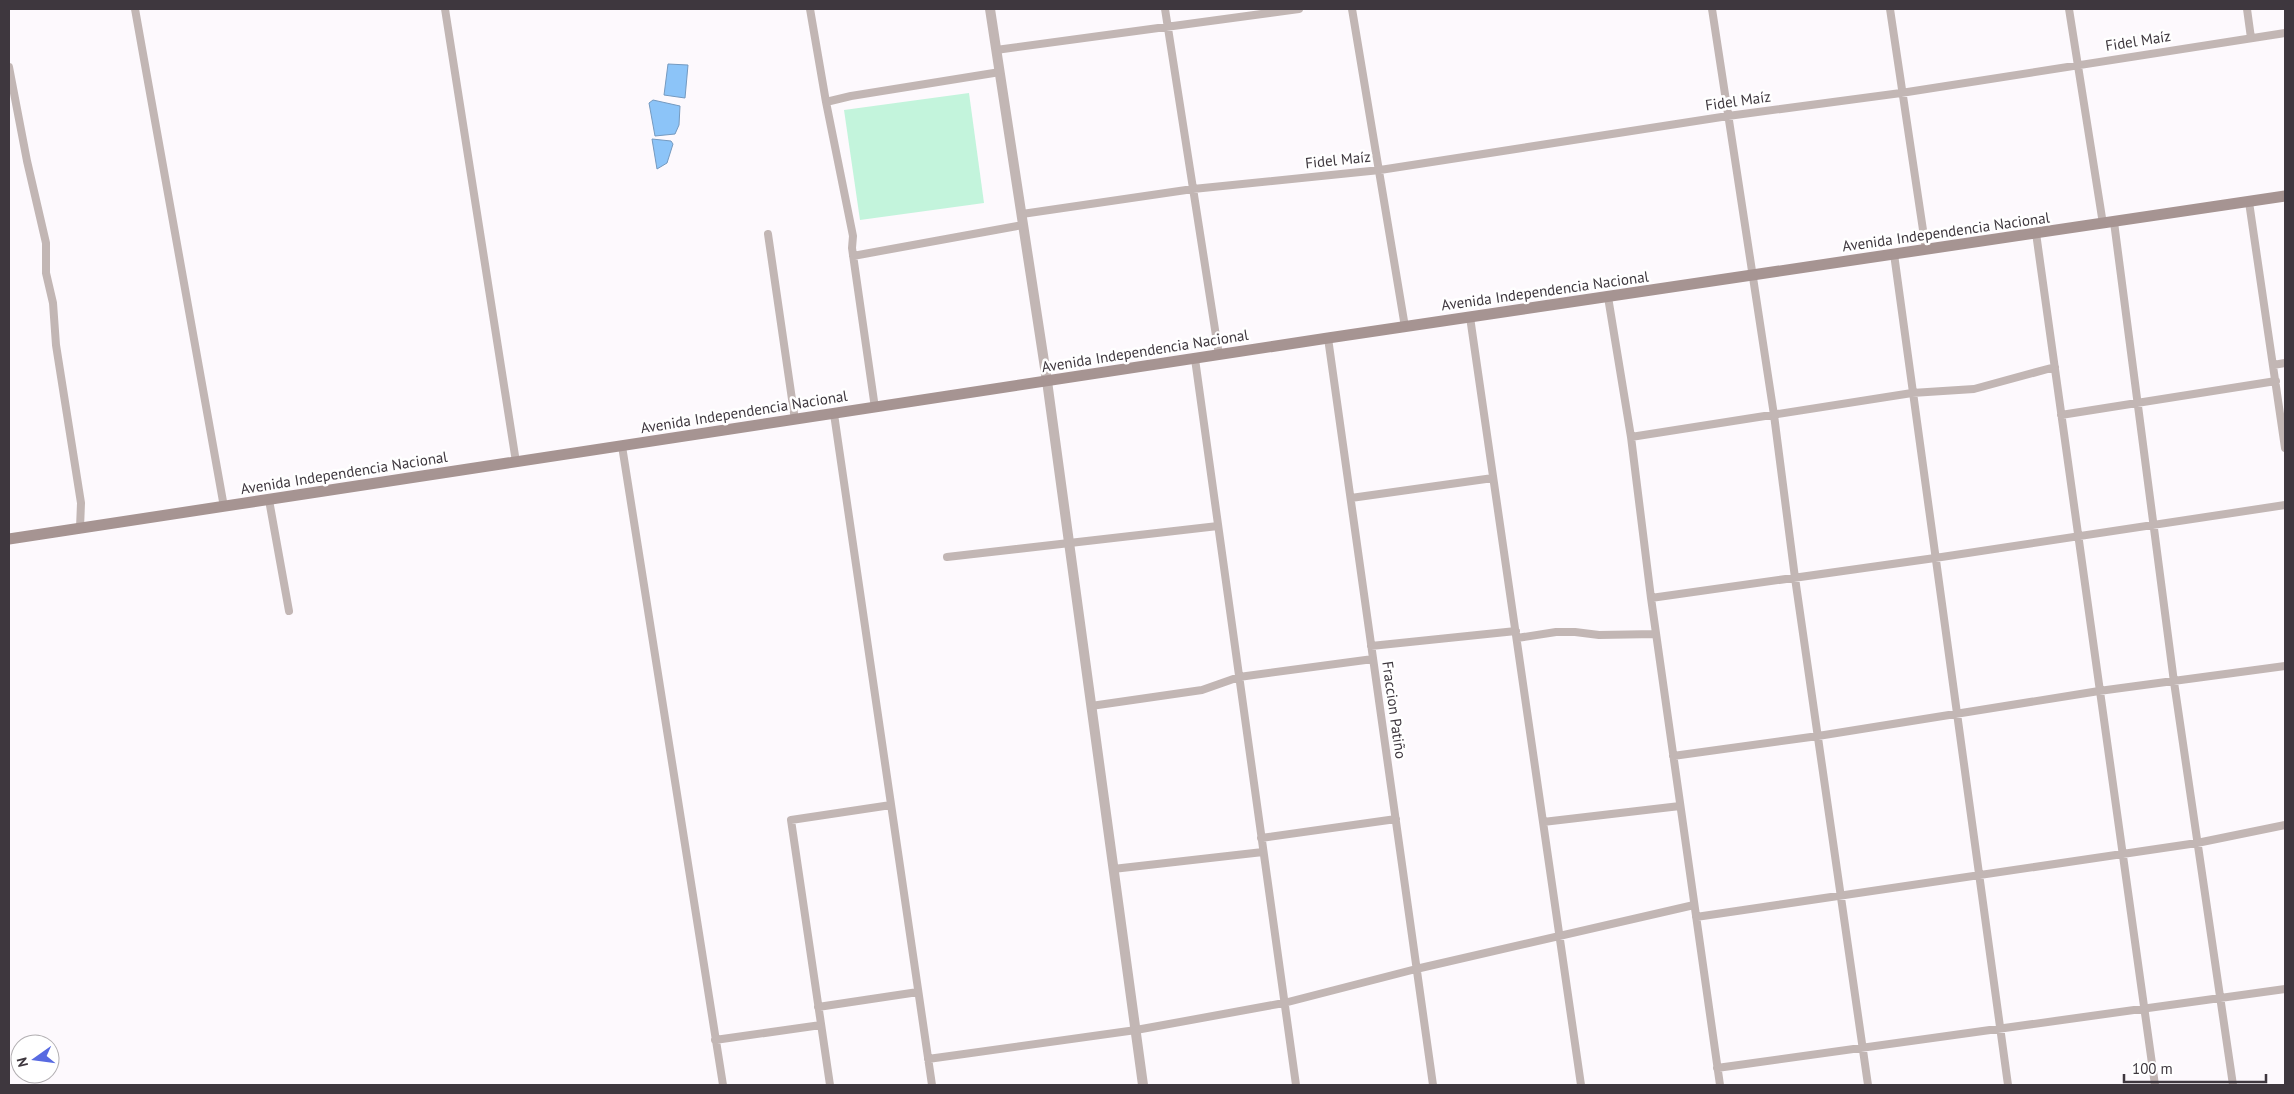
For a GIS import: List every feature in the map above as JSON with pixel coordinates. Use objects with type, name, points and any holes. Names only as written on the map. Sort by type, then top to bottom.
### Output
[{"type":"main road","name":"Avenida Independencia Nacional","points":[[9,539],[1328,338],[2285,196]]},
{"type":"street","points":[[135,9],[224,507]]},
{"type":"street","points":[[446,9],[516,462]]},
{"type":"street","points":[[810,9],[826,102],[853,236],[853,256],[875,408]]},
{"type":"street","points":[[990,9],[1047,382],[1143,1085]]},
{"type":"street","points":[[1165,9],[1219,355]]},
{"type":"street","points":[[996,50],[1299,9]]},
{"type":"street","points":[[1352,9],[1405,327]]},
{"type":"street","points":[[1712,9],[1774,415],[1795,578],[1868,1085]]},
{"type":"street","points":[[1890,9],[1901,93],[1926,250]]},
{"type":"street","points":[[2069,9],[2108,223],[2137,402],[2174,682],[2233,1085]]},
{"type":"street","points":[[2247,9],[2251,38]]},
{"type":"street","name":"Fidel Maíz","points":[[853,256],[1022,220],[1193,189],[1380,170],[1728,116],[1901,93],[2285,32]]},
{"type":"street","points":[[9,67],[46,243],[46,273],[53,303],[56,345],[81,503],[80,528]]},
{"type":"street","points":[[826,102],[851,96],[1000,72]]},
{"type":"street","points":[[2249,202],[2285,448]]},
{"type":"street","points":[[768,234],[795,420]]},
{"type":"street","points":[[2036,234],[2155,1085]]},
{"type":"street","points":[[1894,254],[2008,1085]]},
{"type":"street","points":[[1608,297],[1631,437],[1651,598],[1720,1085]]},
{"type":"street","points":[[1470,318],[1581,1085]]},
{"type":"street","name":"Fraccion Patiño","points":[[1328,338],[1433,1085]]},
{"type":"street","points":[[1195,359],[1296,1085]]},
{"type":"street","points":[[2273,365],[2285,363]]},
{"type":"street","points":[[1631,437],[1912,393],[1974,389],[2054,367]]},
{"type":"street","points":[[2061,415],[2276,381]]},
{"type":"street","points":[[834,414],[932,1085]]},
{"type":"street","points":[[622,446],[723,1085]]},
{"type":"street","points":[[1351,498],[1493,478]]},
{"type":"street","points":[[269,500],[289,611]]},
{"type":"street","points":[[1651,598],[1935,558],[2285,505]]},
{"type":"street","points":[[948,557],[1218,526]]},
{"type":"street","points":[[1371,646],[1556,632],[1600,635],[1656,634]]},
{"type":"street","points":[[1091,706],[1202,690],[1238,676],[1373,659]]},
{"type":"street","points":[[1673,756],[1818,736],[2099,691],[2285,666]]},
{"type":"street","points":[[830,1085],[791,820],[891,805]]},
{"type":"street","points":[[1543,822],[1680,806]]},
{"type":"street","points":[[1261,838],[1396,819]]},
{"type":"street","points":[[1696,917],[2198,843],[2285,825]]},
{"type":"street","points":[[1113,869],[1263,852]]},
{"type":"street","points":[[928,1059],[1136,1030],[1284,1003],[1416,969],[1694,905]]},
{"type":"street","points":[[1717,1068],[2285,989]]},
{"type":"street","points":[[818,1007],[918,992]]},
{"type":"street","points":[[716,1040],[821,1024]]},
{"type":"green space","points":[[969,93],[984,203],[860,220],[844,110]]},
{"type":"water","points":[[668,64],[688,65],[685,98],[664,95]]},
{"type":"water","points":[[653,100],[680,106],[679,125],[675,134],[655,136],[649,103]]},
{"type":"water","points":[[652,139],[671,141],[673,144],[667,163],[657,169]]}]
